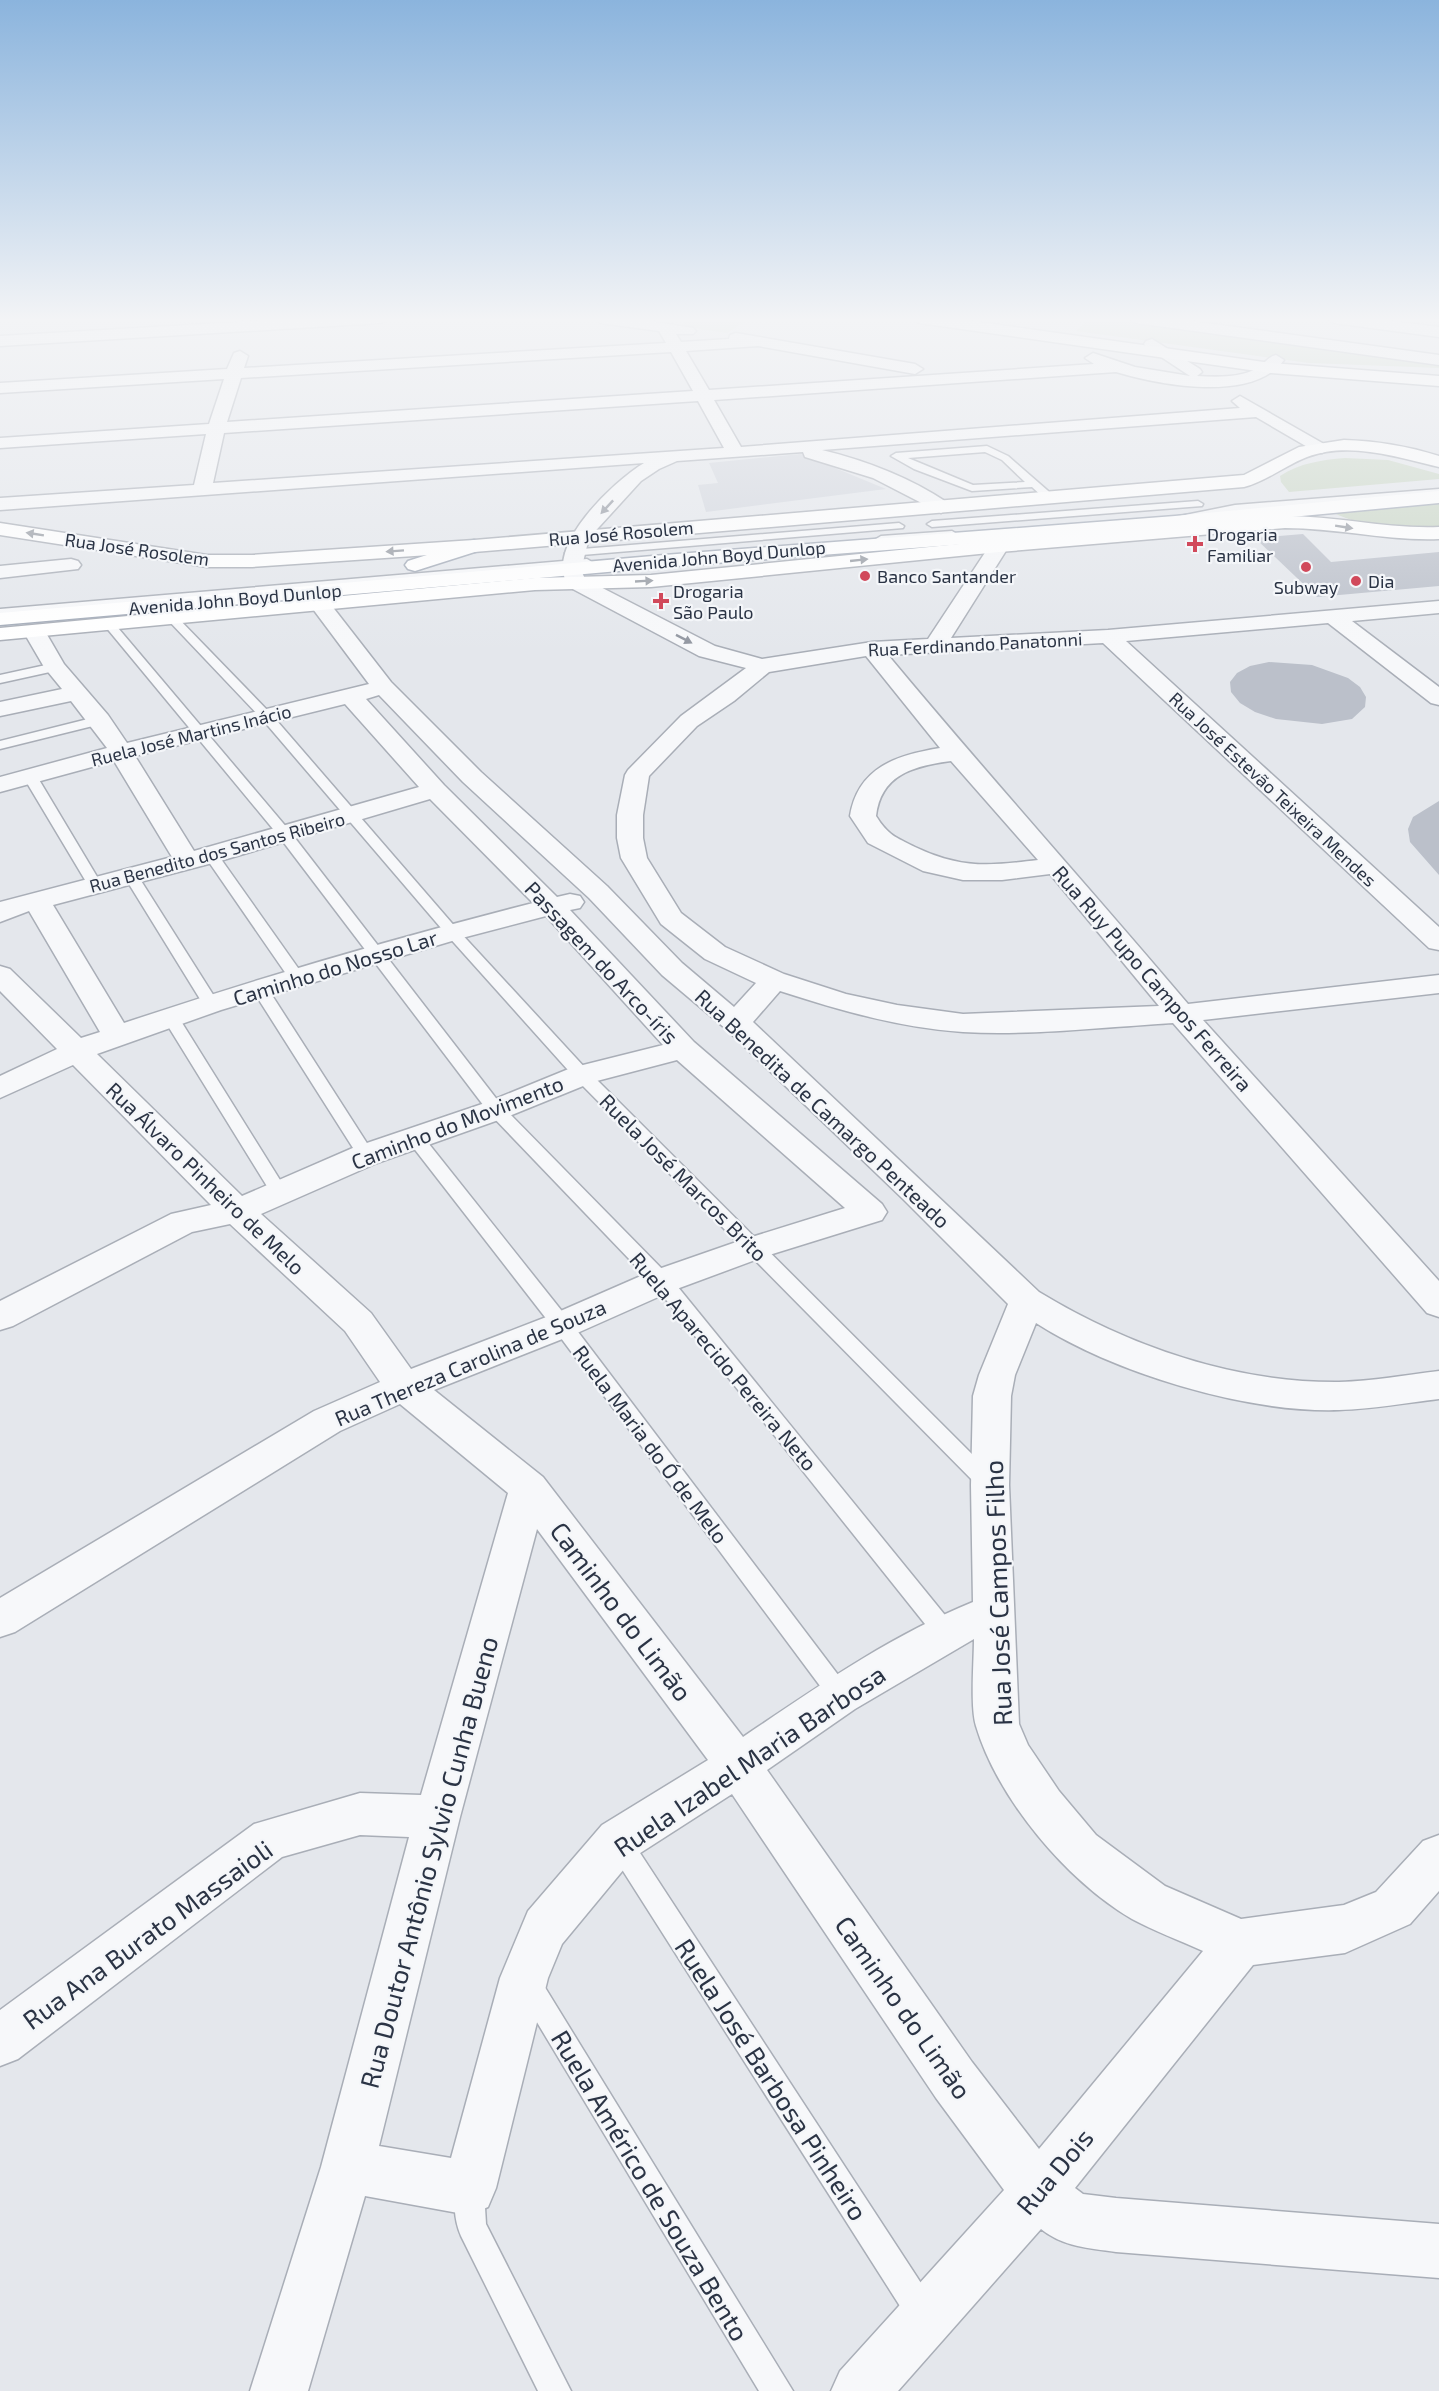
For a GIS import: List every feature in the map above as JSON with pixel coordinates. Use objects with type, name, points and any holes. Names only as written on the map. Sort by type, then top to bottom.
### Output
[{"type":"street","points":[[0,442],[192,430]]},
{"type":"street","points":[[202,490],[216,430]]},
{"type":"street","points":[[723,430],[735,452]]},
{"type":"street","points":[[0,516],[19,505],[43,501],[582,463],[643,456],[677,457],[771,449],[839,451],[1069,430]]},
{"type":"street","points":[[1289,430],[1322,448],[1383,449],[1439,462]]},
{"type":"street","name":"Rua José Rosolem","points":[[0,516],[207,561],[252,561],[474,546],[575,559],[941,507],[1244,481],[1260,477],[1288,458],[1322,448]]},
{"type":"street","points":[[839,451],[920,492],[941,507]]},
{"type":"street","points":[[0,634],[535,584],[575,559],[634,477],[653,465],[677,457]]},
{"type":"street","points":[[582,463],[624,469],[634,477]]},
{"type":"street","name":"Avenida John Boyd Dunlop","points":[[0,619],[575,559],[1439,483]]},
{"type":"street","name":"Avenida John Boyd Dunlop","points":[[0,603],[415,565],[827,547],[1175,522],[1439,497]]},
{"type":"street","points":[[575,559],[651,581],[999,546],[1285,522],[1311,522],[1395,534],[1439,533]]},
{"type":"street","points":[[415,565],[474,546]]},
{"type":"street","points":[[936,644],[999,546]]},
{"type":"street","points":[[575,559],[707,651],[762,666]]},
{"type":"street","points":[[0,572],[71,566]]},
{"type":"street","name":"Rua Benedita de Camargo Penteado","points":[[321,605],[383,687],[472,777],[598,892],[672,969],[736,1023],[915,1191],[1027,1301],[1059,1322],[1120,1350],[1171,1369],[1267,1392],[1339,1396],[1439,1385]]},
{"type":"street","name":"Rua Ferdinando Panatonni","points":[[762,666],[872,649],[1108,636],[1439,607]]},
{"type":"street","points":[[1333,617],[1439,698]]},
{"type":"street","points":[[33,630],[55,667],[100,720],[199,858]]},
{"type":"street","name":"Rua José Estevão Teixeira Mendes","points":[[1108,636],[1439,942]]},
{"type":"street","name":"Rua Ruy Pupo Campos Ferreira","points":[[872,649],[957,753],[1057,865],[1181,1014],[1439,1304]]},
{"type":"street","points":[[762,666],[726,696],[689,721],[665,743],[637,775],[630,815],[630,838],[634,858],[671,918],[715,953],[774,980],[839,1001],[897,1014],[963,1023],[1060,1021],[1181,1014],[1439,984]]},
{"type":"street","name":"Ruela José Martins Inácio","points":[[0,785],[121,752],[383,687]]},
{"type":"street","points":[[0,709],[75,693]]},
{"type":"street","name":"Passagem do Arco-íris","points":[[350,695],[435,790],[553,908],[674,1039],[870,1212]]},
{"type":"street","points":[[957,753],[919,758],[879,781],[868,794],[863,816],[877,838],[932,866],[963,872],[1002,872],[1057,865]]},
{"type":"street","name":"Rua Benedito dos Santos Ribeiro","points":[[3,905],[37,901],[199,858],[435,790]]},
{"type":"street","name":"Caminho do Nosso Lar","points":[[0,1088],[117,1036],[211,1004],[452,932],[553,908],[598,892]]},
{"type":"street","points":[[37,901],[117,1036]]},
{"type":"street","points":[[672,969],[663,995],[674,1039]]},
{"type":"street","name":"Rua Álvaro Pinheiro de Melo","points":[[0,975],[237,1211],[358,1322],[404,1387]]},
{"type":"street","points":[[736,1023],[774,980]]},
{"type":"street","name":"Caminho do Movimento","points":[[0,1317],[183,1222],[237,1211],[366,1155],[496,1110],[674,1039]]},
{"type":"street","name":"Rua Thereza Carolina de Souza","points":[[0,1619],[327,1421],[662,1281],[754,1248],[870,1212]]},
{"type":"street","name":"Rua José Campos Filho","points":[[1027,1301],[997,1375],[992,1396],[990,1485],[997,1724],[1012,1759],[1043,1806],[1080,1851],[1148,1902],[1240,1943]]},
{"type":"street","points":[[404,1387],[530,1488]]},
{"type":"street","name":"Caminho do Limão","points":[[530,1488],[738,1765],[954,2080],[1038,2192],[1072,2219],[1116,2225],[1439,2251]]},
{"type":"street","name":"Rua Doutor Antônio Sylvio Cunha Bueno","points":[[279,2391],[347,2167],[437,1817],[530,1488]]},
{"type":"street","name":"Ruela Izabel Maria Barbosa","points":[[469,2188],[524,1978],[545,1928],[618,1841],[738,1765],[840,1695],[945,1632],[993,1612]]},
{"type":"street","name":"Rua Ana Burato Massaioli","points":[[0,2041],[270,1839],[360,1814],[437,1817]]},
{"type":"street","points":[[1240,1943],[1345,1929],[1393,1908],[1439,1857]]},
{"type":"street","name":"Rua Dois","points":[[860,2391],[1038,2192],[1240,1943]]},
{"type":"street","points":[[347,2167],[469,2188]]},
{"type":"lane","points":[[1035,484],[972,488],[896,456],[987,448],[1005,458],[1035,484],[1051,499]]},
{"type":"lane","points":[[0,603],[575,559],[1175,518],[1235,508],[1439,492]]},
{"type":"lane","points":[[0,612],[575,559]]},
{"type":"lane","name":"Ruela José Marcos Brito","points":[[172,618],[267,717],[353,814],[452,932],[582,1075],[990,1485]]},
{"type":"lane","name":"Ruela Aparecido Pereira Neto","points":[[109,624],[284,832],[496,1110],[662,1281],[945,1632]]},
{"type":"lane","points":[[0,679],[55,667]]},
{"type":"lane","points":[[0,745],[100,720]]},
{"type":"lane","points":[[31,778],[95,885]]},
{"type":"lane","points":[[199,858],[297,978]]},
{"type":"lane","points":[[131,876],[211,1004]]},
{"type":"lane","points":[[260,989],[366,1155]]},
{"type":"lane","points":[[171,1018],[279,1192]]},
{"type":"lane","name":"Ruela Maria do Ó de Melo","points":[[415,1138],[562,1324],[840,1695]]},
{"type":"lane","name":"Ruela José Barbosa Pinheiro","points":[[618,1841],[926,2318]]},
{"type":"lane","name":"Ruela Américo de Souza Bento","points":[[524,1978],[777,2391]]},
{"type":"lane","name":"Ruela Izabel Maria Barbosa","points":[[469,2188],[471,2226],[555,2391]]},
{"type":"shaded area","points":[[801,454],[886,489],[706,512],[698,485],[718,483],[709,463]]},
{"type":"green space","points":[[1345,458],[1388,460],[1439,474],[1439,479],[1289,492],[1281,482],[1280,476],[1303,465]]},
{"type":"green space","points":[[1439,501],[1439,526],[1425,528],[1369,525],[1330,511]]},
{"type":"building","points":[[1303,534],[1331,562],[1439,552],[1439,586],[1317,597],[1255,538]]},
{"type":"building","points":[[1269,662],[1312,665],[1348,678],[1360,687],[1366,697],[1365,707],[1352,719],[1322,724],[1276,719],[1255,712],[1240,703],[1231,692],[1230,682],[1237,673],[1250,666]]},
{"type":"building","points":[[1439,801],[1439,875],[1410,842],[1408,829],[1413,817]]},
{"type":"place","name":"Drogaria Familiar","points":[[1195,544]]},
{"type":"place","name":"Subway","points":[[1306,567]]},
{"type":"place","name":"Banco Santander","points":[[865,576]]},
{"type":"place","name":"Dia","points":[[1356,581]]},
{"type":"place","name":"Drogaria São Paulo","points":[[661,601]]}]
